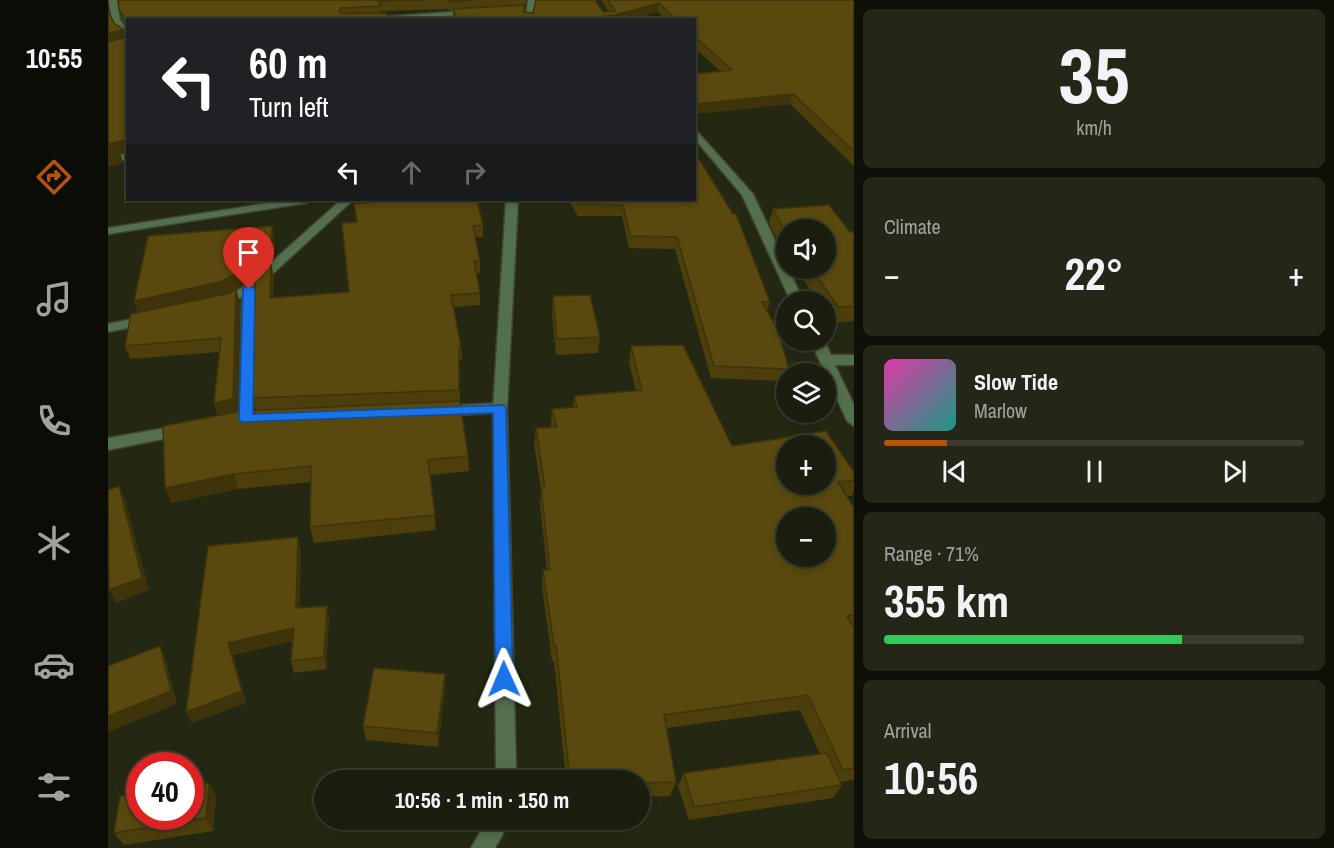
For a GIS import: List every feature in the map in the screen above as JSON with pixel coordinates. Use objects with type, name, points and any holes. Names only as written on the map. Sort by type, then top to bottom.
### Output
[{"type":"street","points":[[529,18],[532,0]]},
{"type":"street","points":[[112,6],[114,19],[119,29],[126,34]]},
{"type":"street","points":[[519,11],[530,10]]},
{"type":"street","points":[[381,18],[486,12]]},
{"type":"street","points":[[696,133],[747,194],[793,291]]},
{"type":"street","points":[[108,160],[126,156]]},
{"type":"street","points":[[108,231],[300,201]]},
{"type":"street","points":[[207,307],[228,301],[249,289],[346,201]]},
{"type":"street","points":[[506,770],[500,408],[512,201]]},
{"type":"street","points":[[246,420],[249,289]]},
{"type":"street","points":[[108,328],[163,317]]},
{"type":"street","points":[[821,351],[854,421]]},
{"type":"street","points":[[825,360],[854,360]]},
{"type":"street","points":[[430,411],[500,408]]},
{"type":"street","points":[[108,444],[201,427]]},
{"type":"street","points":[[482,848],[493,830]]},
{"type":"building","points":[[118,0],[429,0],[378,1],[381,6],[341,8],[339,11],[341,13],[386,13],[389,18],[126,19],[119,10]]},
{"type":"building","points":[[448,0],[475,0],[449,2]]},
{"type":"building","points":[[536,0],[595,0],[603,12],[615,11],[608,0],[854,0],[854,151],[793,94],[696,104],[696,74],[732,70],[696,38],[696,18],[675,18],[659,3],[598,18],[456,18],[453,9],[524,5],[524,12],[533,13]]},
{"type":"building","points":[[108,11],[114,23],[124,30],[108,33]]},
{"type":"building","points":[[126,37],[126,141],[108,144],[108,42]]},
{"type":"building","points":[[696,154],[733,214],[736,214],[770,302],[762,302],[776,326],[776,351],[784,351],[787,363],[776,363],[776,368],[714,366],[677,237],[630,236],[623,205],[580,204],[578,201],[696,201]]},
{"type":"building","points":[[369,201],[477,201],[483,225],[473,226],[480,261],[474,261],[480,293],[451,295],[461,347],[459,347],[459,390],[253,398],[255,279],[271,264],[270,298],[349,292],[342,223],[357,222],[354,204],[369,203]]},
{"type":"building","points":[[829,205],[850,232],[854,232],[854,306],[838,307],[836,291],[827,291],[819,279],[836,279],[836,219],[778,219],[773,209]]},
{"type":"building","points":[[272,226],[272,243],[240,271],[220,282],[134,301],[148,236]]},
{"type":"building","points":[[236,289],[233,399],[214,403],[221,338],[125,346],[131,314],[230,293]]},
{"type":"building","points":[[590,295],[600,337],[557,339],[553,296]]},
{"type":"building","points":[[683,345],[732,446],[776,439],[776,495],[836,495],[836,446],[854,472],[854,480],[838,482],[854,508],[854,615],[847,616],[854,628],[854,768],[843,770],[808,695],[664,715],[676,782],[650,783],[650,770],[569,770],[556,645],[554,646],[543,570],[550,570],[541,488],[545,488],[536,428],[557,427],[552,409],[577,407],[574,396],[642,390],[631,346]]},
{"type":"building","points":[[460,401],[468,456],[428,460],[435,515],[310,527],[311,466],[234,474],[165,488],[163,426],[242,411]]},
{"type":"building","points":[[826,431],[829,435],[801,435]]},
{"type":"building","points":[[119,486],[142,578],[109,590],[108,490]]},
{"type":"building","points":[[298,537],[296,608],[327,606],[324,657],[291,661],[294,628],[228,643],[242,691],[186,712],[208,546]]},
{"type":"building","points":[[160,646],[171,691],[108,716],[108,666]]},
{"type":"building","points":[[374,668],[445,674],[437,733],[363,726]]},
{"type":"building","points":[[827,753],[842,785],[694,807],[684,773]]},
{"type":"building","points":[[209,783],[206,818],[204,818],[204,784]]},
{"type":"building","points":[[126,795],[126,830],[132,830],[114,833],[120,796]]},
{"type":"route","points":[[249,289],[246,419],[500,408],[504,679]]}]
